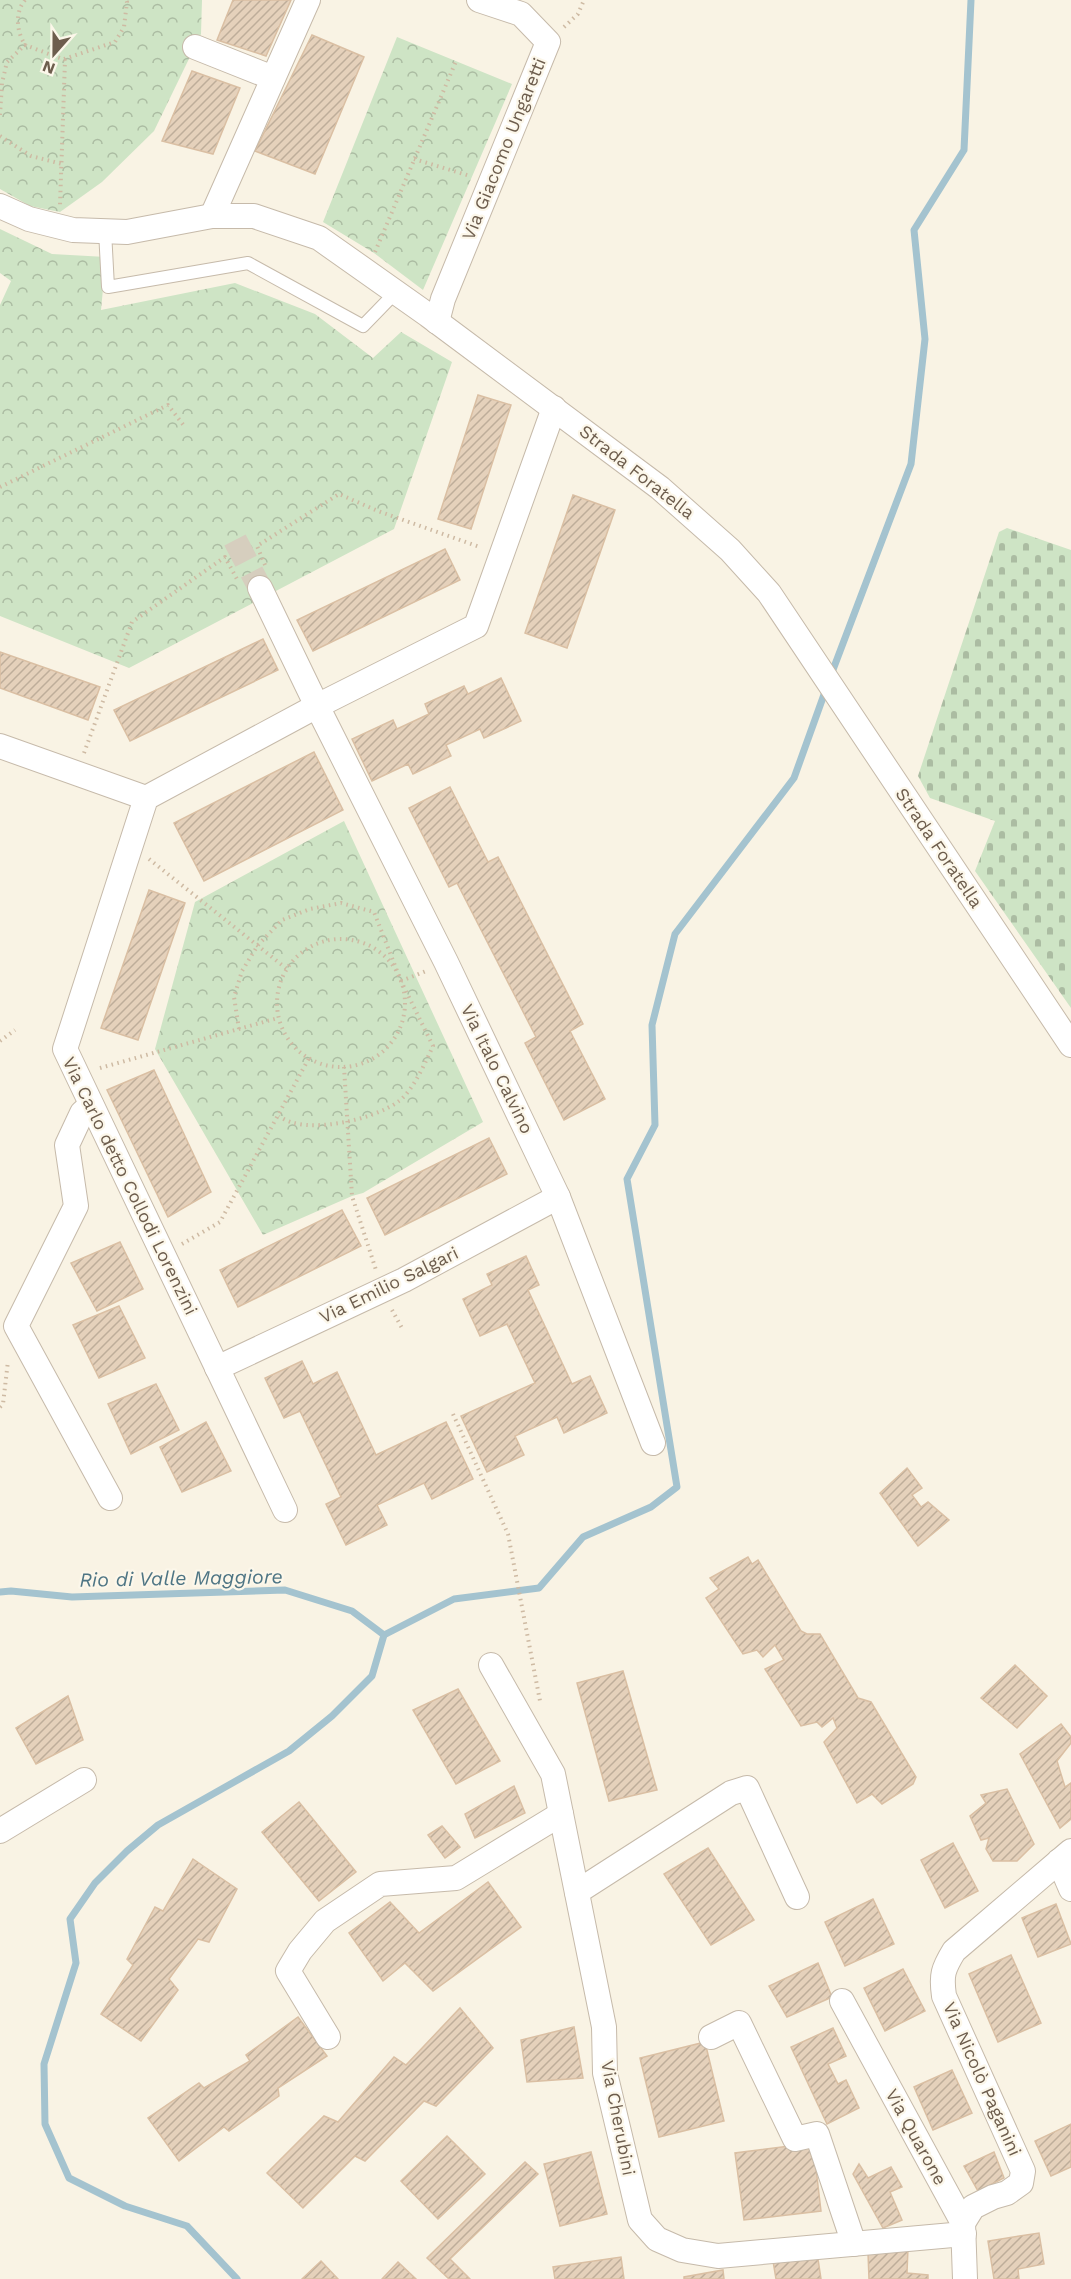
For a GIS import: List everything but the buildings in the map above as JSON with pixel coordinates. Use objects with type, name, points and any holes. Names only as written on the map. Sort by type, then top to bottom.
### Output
[{"type":"street","points":[[212,216],[308,0]]},
{"type":"street","name":"Via Giacomo Ungaretti","points":[[440,311],[548,42],[521,14],[479,0]]},
{"type":"street","points":[[195,47],[273,78]]},
{"type":"street","name":"Strada Foratella","points":[[0,206],[29,219],[73,230],[127,232],[212,216],[254,216],[319,238],[396,292],[440,311],[554,408],[660,488],[730,550],[770,593],[1071,1045]]},
{"type":"street","points":[[0,746],[146,798],[317,706],[476,626],[554,408]]},
{"type":"street","name":"Via Italo Calvino","points":[[260,588],[440,951],[558,1197],[653,1443]]},
{"type":"street","name":"Via Carlo detto Collodi Lorenzini","points":[[146,798],[65,1049],[285,1510]]},
{"type":"street","points":[[91,1105],[82,1113],[67,1145],[76,1206],[16,1326],[110,1498]]},
{"type":"street","name":"Via Emilio Salgari","points":[[217,1368],[382,1290],[558,1197]]},
{"type":"street","name":"Via Cherubini","points":[[491,1665],[553,1774],[604,2027],[605,2073],[640,2220],[657,2240],[682,2250],[718,2256],[854,2244],[964,2229]]},
{"type":"street","points":[[0,1831],[84,1780]]},
{"type":"street","points":[[577,1892],[731,1793],[747,1788],[797,1897]]},
{"type":"street","points":[[328,2037],[288,1971],[300,1951],[325,1921],[380,1884],[456,1878],[561,1814]]},
{"type":"street","points":[[1065,1856],[1071,1889]]},
{"type":"street","name":"Via Nicolò Paganini","points":[[964,2229],[973,2207],[1007,2193],[1021,2183],[1023,2171],[944,1996],[941,1980],[944,1966],[954,1951],[1065,1856]]},
{"type":"street","name":"Via Quarone","points":[[842,2001],[964,2229],[965,2279]]},
{"type":"street","points":[[711,2037],[739,2023],[795,2139],[817,2134],[854,2244]]},
{"type":"lane","points":[[105,231],[108,287],[248,263],[363,326],[396,292]]},
{"type":"path","points":[[25,0],[17,27],[24,45],[46,55],[65,60],[115,42],[124,27],[126,0]]},
{"type":"path","points":[[548,42],[578,14],[584,0]]},
{"type":"path","points":[[0,115],[2,83],[7,62],[24,45]]},
{"type":"path","points":[[367,272],[457,59]]},
{"type":"path","points":[[60,227],[65,60]]},
{"type":"path","points":[[0,136],[31,156],[62,164]]},
{"type":"path","points":[[414,159],[491,183]]},
{"type":"path","points":[[0,487],[168,405],[185,428]]},
{"type":"path","points":[[257,546],[339,494],[378,511],[502,555]]},
{"type":"path","points":[[76,773],[132,622],[225,557]]},
{"type":"path","points":[[131,845],[287,969]]},
{"type":"path","points":[[238,1029],[234,997],[242,971],[258,945],[282,920],[310,909],[341,903],[374,912],[401,981],[405,1001],[403,1020],[395,1038],[381,1053],[364,1063],[344,1067],[322,1065],[302,1054],[287,1038],[278,1018],[277,996],[287,969],[296,957],[315,944],[337,939],[359,942],[377,950],[392,964],[401,981],[433,1046],[422,1071],[400,1101],[372,1114],[320,1126],[288,1123],[279,1116]]},
{"type":"path","points":[[77,1074],[278,1018]]},
{"type":"path","points":[[0,1041],[15,1029]]},
{"type":"path","points":[[163,1254],[220,1222],[309,1058]]},
{"type":"path","points":[[344,1067],[352,1196],[382,1290],[403,1330]]},
{"type":"path","points":[[0,1407],[3,1404],[8,1357]]},
{"type":"path","points":[[453,1414],[508,1534],[522,1606]]},
{"type":"green space","points":[[0,0],[202,0],[201,34],[154,131],[102,182],[60,212],[30,206],[0,189]]},
{"type":"green space","points":[[397,37],[512,84],[423,290],[374,253],[323,222]]},
{"type":"green space","points":[[0,229],[52,254],[106,257],[101,310],[235,283],[315,314],[373,358],[401,332],[452,362],[394,529],[129,668],[0,616],[0,305],[11,281],[0,273]]},
{"type":"green space","points":[[1007,528],[1071,550],[1071,1008],[975,871],[995,821],[930,798],[918,776],[999,532]]},
{"type":"green space","points":[[344,821],[483,1122],[363,1193],[263,1235],[155,1049],[195,902]]},
{"type":"waterway","points":[[831,675],[911,464],[925,339],[914,230],[964,150],[971,0]]},
{"type":"waterway","points":[[384,1635],[454,1599],[539,1588],[583,1537],[651,1507],[677,1487],[627,1179],[655,1125],[652,1025],[675,934],[794,778],[826,689]]},
{"type":"waterway","name":"Rio di Valle Maggiore","points":[[0,1592],[72,1597],[285,1590],[352,1611],[384,1635],[372,1676],[332,1716],[289,1751],[158,1825],[127,1851],[95,1883],[70,1919],[76,1963],[44,2064],[45,2124],[69,2178],[125,2206],[187,2226],[237,2279]]},
{"type":"tunnel","points":[[235,540],[260,588]]}]
